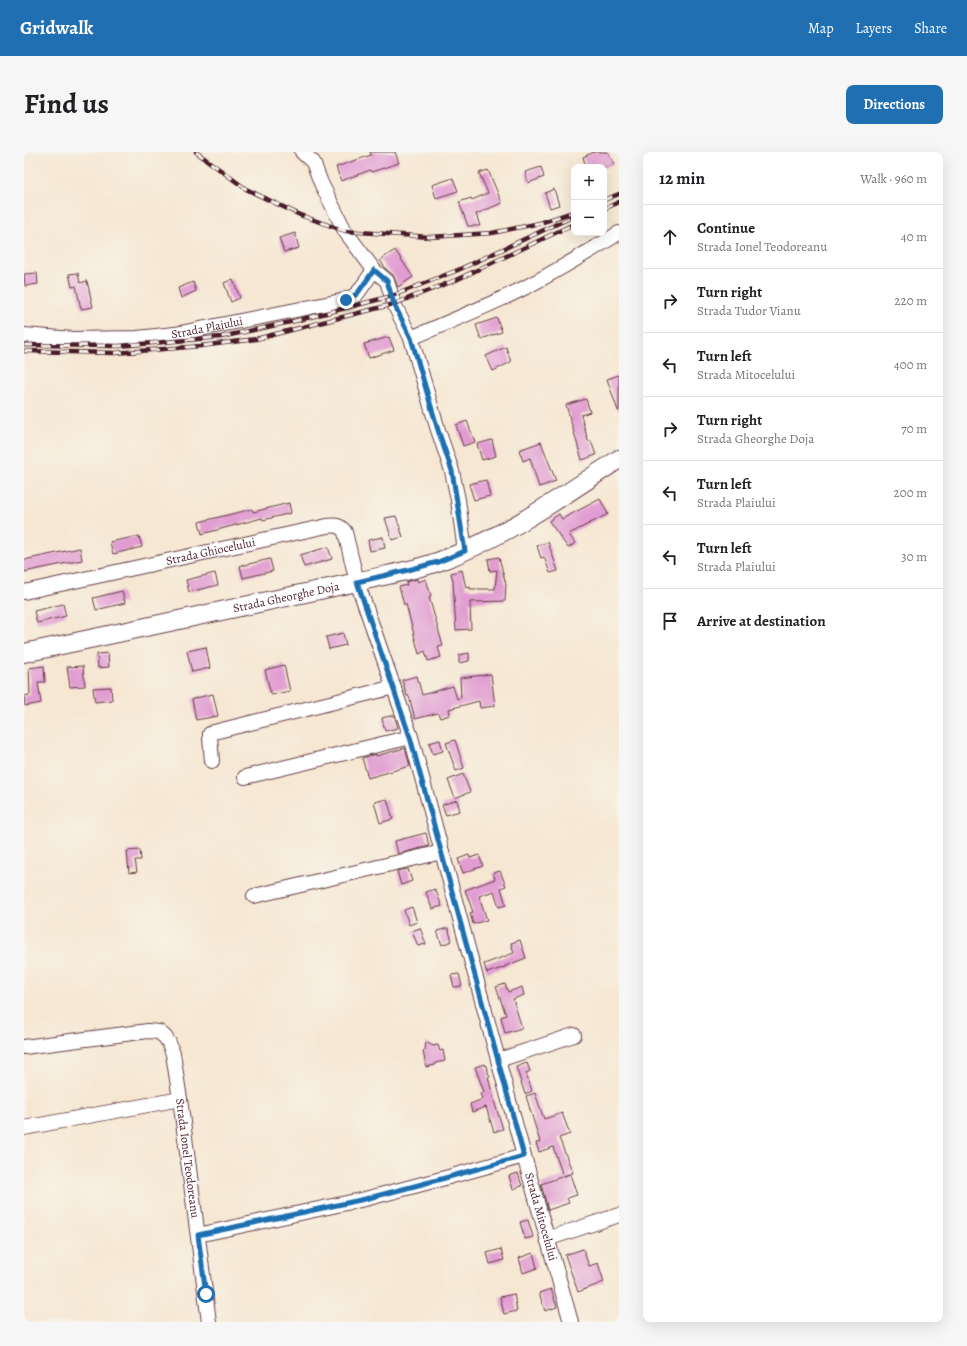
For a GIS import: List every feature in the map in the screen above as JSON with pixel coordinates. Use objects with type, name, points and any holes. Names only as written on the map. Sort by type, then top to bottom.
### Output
[{"type":"main road","name":"Strada Gheorghe Doja","points":[[25,650],[357,582],[438,562],[506,531],[539,512],[619,459]]},
{"type":"street","points":[[302,152],[313,162],[345,231],[374,270],[387,281],[394,304],[411,338],[438,430],[452,471],[465,551]]},
{"type":"street","points":[[411,338],[518,291],[619,233]]},
{"type":"street","name":"Strada Plaiului","points":[[24,336],[73,339],[137,338],[175,334],[346,300],[357,294],[374,270]]},
{"type":"street","name":"Strada Ghiocelului","points":[[24,592],[333,525],[342,528],[345,532],[357,582]]},
{"type":"street","name":"Strada Mitocelului","points":[[357,582],[410,737],[524,1156],[571,1322]]},
{"type":"street","points":[[212,760],[210,734],[214,732],[394,687]]},
{"type":"street","points":[[245,777],[410,737]]},
{"type":"street","points":[[254,896],[442,852]]},
{"type":"street","name":"Strada Ionel Teodoreanu","points":[[24,1047],[148,1031],[159,1032],[170,1043],[180,1100],[209,1322]]},
{"type":"street","points":[[499,1060],[574,1035]]},
{"type":"street","points":[[24,1128],[180,1100]]},
{"type":"street","points":[[198,1235],[365,1199],[524,1156]]},
{"type":"street","points":[[548,1239],[619,1215]]},
{"type":"building","points":[[370,152],[395,152],[399,163],[371,172],[370,170],[341,181],[336,167],[371,155]]},
{"type":"building","points":[[594,152],[608,152],[614,164],[607,167],[607,164],[585,164],[583,157]]},
{"type":"building","points":[[541,167],[544,177],[528,183],[525,172]]},
{"type":"building","points":[[488,170],[502,203],[476,214],[480,226],[468,226],[459,202],[471,198],[472,200],[488,193],[479,173]]},
{"type":"building","points":[[453,178],[458,191],[436,198],[432,185]]},
{"type":"building","points":[[554,189],[559,205],[550,208],[545,193]]},
{"type":"building","points":[[295,233],[299,248],[284,252],[279,238]]},
{"type":"building","points":[[395,250],[413,277],[398,287],[393,275],[385,268],[380,260]]},
{"type":"building","points":[[37,273],[38,284],[25,286],[24,274]]},
{"type":"building","points":[[78,273],[80,283],[87,281],[93,307],[81,309],[76,286],[72,287],[69,274]]},
{"type":"building","points":[[233,279],[240,298],[231,302],[224,283]]},
{"type":"building","points":[[193,282],[196,291],[181,298],[178,288]]},
{"type":"building","points":[[497,318],[502,332],[481,339],[476,325]]},
{"type":"building","points":[[389,337],[394,350],[369,358],[364,344]]},
{"type":"building","points":[[506,347],[511,362],[493,371],[486,356]]},
{"type":"building","points":[[619,375],[619,411],[618,411],[607,379]]},
{"type":"building","points":[[586,399],[590,412],[581,415],[588,441],[591,441],[596,455],[582,460],[566,405]]},
{"type":"building","points":[[467,421],[475,442],[463,446],[456,425]]},
{"type":"building","points":[[492,440],[496,456],[482,460],[477,444]]},
{"type":"building","points":[[541,442],[556,481],[539,487],[530,458],[523,461],[519,450]]},
{"type":"building","points":[[486,480],[490,496],[474,500],[469,484]]},
{"type":"building","points":[[600,499],[608,514],[569,534],[575,543],[568,548],[549,521],[559,514],[562,519]]},
{"type":"building","points":[[289,503],[291,513],[263,520],[262,518],[202,534],[199,522],[252,509],[253,512]]},
{"type":"building","points":[[396,516],[403,537],[392,540],[385,518]]},
{"type":"building","points":[[139,536],[142,547],[113,554],[110,542]]},
{"type":"building","points":[[383,537],[385,548],[370,551],[368,540]]},
{"type":"building","points":[[548,542],[558,571],[550,573],[544,557],[541,558],[537,546]]},
{"type":"building","points":[[328,547],[332,559],[304,567],[300,555]]},
{"type":"building","points":[[80,548],[82,560],[24,572],[24,560]]},
{"type":"building","points":[[499,557],[506,585],[505,601],[470,602],[471,629],[456,630],[453,581],[451,573],[462,570],[466,588],[495,589],[497,570],[490,571],[488,559]]},
{"type":"building","points":[[270,559],[273,571],[243,578],[240,566]]},
{"type":"building","points":[[215,573],[218,585],[189,592],[186,580]]},
{"type":"building","points":[[417,579],[418,582],[426,579],[431,596],[429,597],[443,646],[438,647],[441,657],[428,661],[425,651],[419,654],[406,604],[404,605],[399,587],[407,585],[406,582]]},
{"type":"building","points":[[122,591],[125,603],[96,610],[93,598]]},
{"type":"building","points":[[63,604],[66,616],[37,623],[34,611]]},
{"type":"building","points":[[343,633],[346,645],[329,649],[326,637]]},
{"type":"building","points":[[206,647],[210,668],[192,672],[187,651]]},
{"type":"building","points":[[108,653],[109,667],[98,668],[97,654]]},
{"type":"building","points":[[469,653],[469,661],[459,663],[459,655]]},
{"type":"building","points":[[284,665],[290,691],[271,695],[265,670]]},
{"type":"building","points":[[44,666],[45,682],[38,682],[41,703],[25,706],[24,696],[30,695],[29,668]]},
{"type":"building","points":[[83,666],[85,686],[70,687],[67,667]]},
{"type":"building","points":[[491,674],[495,706],[480,708],[479,701],[449,709],[450,715],[440,718],[438,713],[415,719],[409,696],[407,696],[402,680],[417,676],[422,695],[453,686],[457,699],[461,698],[460,678]]},
{"type":"building","points":[[111,687],[112,700],[95,702],[93,688]]},
{"type":"building","points":[[213,694],[218,716],[196,720],[192,699]]},
{"type":"building","points":[[394,715],[398,728],[385,731],[382,718]]},
{"type":"building","points":[[440,740],[443,751],[433,754],[429,743]]},
{"type":"building","points":[[455,740],[464,768],[456,771],[446,743]]},
{"type":"building","points":[[405,748],[410,766],[368,778],[362,758],[376,754],[376,756]]},
{"type":"building","points":[[463,774],[470,792],[455,798],[448,780]]},
{"type":"building","points":[[387,799],[393,819],[380,823],[374,802]]},
{"type":"building","points":[[457,800],[460,811],[446,815],[442,805]]},
{"type":"building","points":[[426,833],[429,846],[398,854],[395,841]]},
{"type":"building","points":[[140,850],[141,860],[135,860],[137,872],[129,873],[127,851]]},
{"type":"building","points":[[469,855],[470,858],[479,855],[483,866],[463,873],[458,859]]},
{"type":"building","points":[[408,869],[412,881],[401,885],[397,871]]},
{"type":"building","points":[[500,871],[506,886],[501,888],[506,905],[499,907],[494,891],[479,896],[487,920],[473,924],[470,913],[473,912],[465,890],[495,879],[493,873]]},
{"type":"building","points":[[435,889],[442,906],[432,909],[426,892]]},
{"type":"building","points":[[412,907],[417,922],[409,925],[404,910]]},
{"type":"building","points":[[420,928],[426,944],[418,946],[412,931]]},
{"type":"building","points":[[448,928],[452,941],[442,945],[437,931]]},
{"type":"building","points":[[520,940],[526,958],[487,973],[484,964],[514,953],[511,943]]},
{"type":"building","points":[[459,974],[462,986],[454,987],[451,975]]},
{"type":"building","points":[[505,984],[508,992],[522,987],[524,995],[513,999],[522,1028],[505,1033],[501,1017],[506,1015],[496,987]]},
{"type":"building","points":[[426,1042],[433,1046],[438,1045],[440,1051],[443,1050],[445,1061],[426,1067],[423,1051],[425,1050]]},
{"type":"building","points":[[527,1063],[530,1071],[526,1073],[532,1091],[525,1094],[516,1067]]},
{"type":"building","points":[[485,1064],[490,1077],[488,1077],[503,1129],[494,1132],[486,1107],[472,1112],[470,1104],[483,1099],[481,1093],[484,1092],[475,1067]]},
{"type":"building","points":[[535,1093],[544,1119],[562,1113],[570,1134],[559,1138],[573,1173],[563,1176],[553,1147],[539,1152],[536,1143],[540,1142],[526,1096]]},
{"type":"building","points":[[518,1173],[522,1186],[513,1189],[509,1176]]},
{"type":"building","points":[[570,1174],[577,1195],[567,1198],[569,1203],[548,1210],[541,1184]]},
{"type":"building","points":[[528,1220],[533,1237],[525,1239],[520,1222]]},
{"type":"building","points":[[501,1249],[504,1260],[490,1264],[487,1253]]},
{"type":"building","points":[[583,1249],[589,1266],[598,1263],[604,1282],[578,1292],[565,1255]]},
{"type":"building","points":[[533,1253],[537,1268],[523,1273],[519,1258]]},
{"type":"building","points":[[551,1289],[557,1307],[545,1311],[539,1293]]},
{"type":"building","points":[[514,1294],[517,1311],[504,1314],[500,1297]]},
{"type":"railway","points":[[196,152],[246,189],[300,215],[345,231],[430,237],[492,233],[540,223],[570,213]]},
{"type":"railway","points":[[607,199],[619,194]]},
{"type":"railway","points":[[607,208],[619,202]]},
{"type":"railway","points":[[24,345],[119,346],[221,337],[295,321],[392,296],[458,270],[571,217]]},
{"type":"railway","points":[[24,351],[115,353],[201,346],[256,339],[394,304],[456,280],[571,225]]},
{"type":"route","points":[[206,1294],[198,1235],[365,1199],[524,1156],[410,737],[357,582],[438,562],[465,551],[458,500],[452,471],[421,376],[411,338],[394,304],[387,281],[374,270],[357,294],[346,300]]}]
